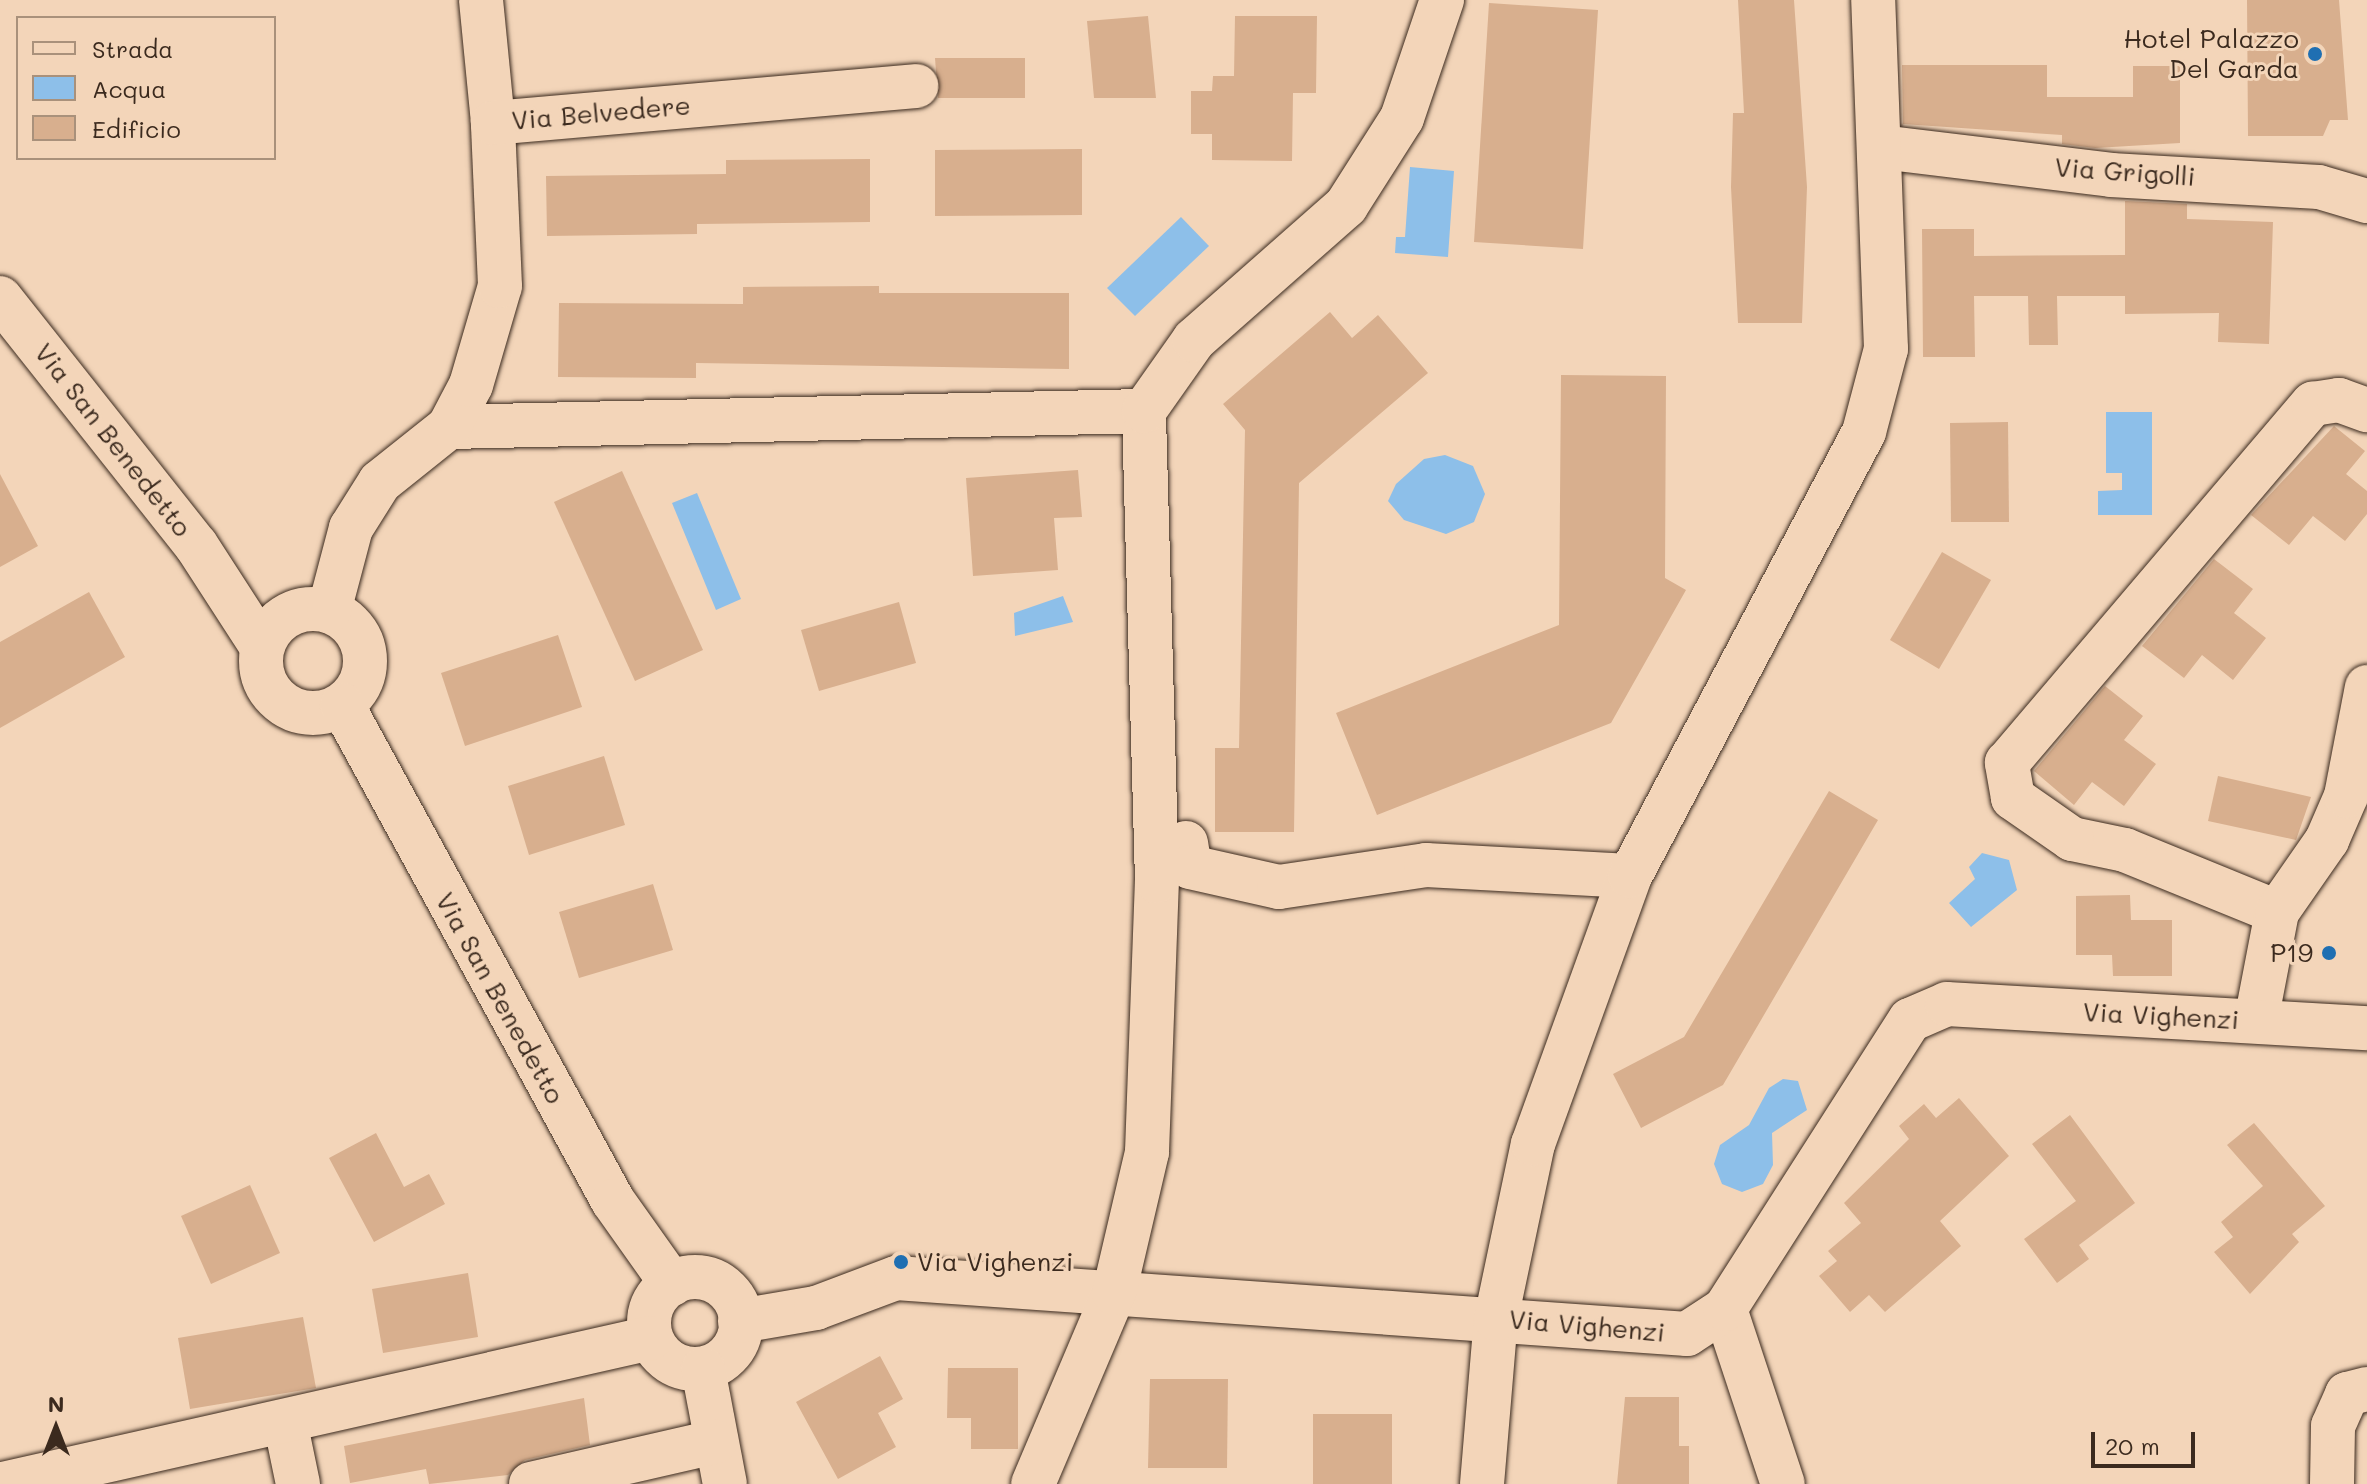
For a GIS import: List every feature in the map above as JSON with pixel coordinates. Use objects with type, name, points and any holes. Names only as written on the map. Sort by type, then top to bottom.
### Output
[{"type":"street","points":[[481,0],[493,123]]},
{"type":"street","points":[[1033,1484],[1114,1293],[1147,1152],[1155,962],[1144,411],[1194,340],[1346,206],[1402,118],[1442,0]]},
{"type":"street","points":[[1482,1484],[1496,1319],[1533,1144],[1630,876],[1864,432],[1886,349],[1881,147],[1873,0]]},
{"type":"street","name":"Via Belvedere","points":[[309,613],[351,528],[380,482],[449,427],[471,385],[500,286],[493,123],[916,86]]},
{"type":"street","name":"Via Grigolli","points":[[1881,147],[2111,175],[2319,187],[2367,201]]},
{"type":"street","name":"Via San Benedetto","points":[[0,298],[196,545],[262,647],[261,673],[273,695],[293,710],[318,713],[342,705],[363,679],[364,646],[196,545]]},
{"type":"street","points":[[2277,912],[2125,850],[2072,839],[2013,798],[2007,763],[2313,404],[2339,400],[2367,410]]},
{"type":"street","points":[[449,427],[1144,411]]},
{"type":"street","points":[[262,647],[309,613]]},
{"type":"street","points":[[2256,1021],[2277,912],[2327,840],[2346,796],[2367,687]]},
{"type":"street","name":"Via San Benedetto","points":[[342,705],[613,1201],[672,1284]]},
{"type":"street","points":[[1186,843],[1190,867],[1279,887],[1426,865],[1630,876]]},
{"type":"street","name":"Via Vighenzi","points":[[740,1321],[816,1308],[896,1278],[1687,1334],[1725,1309],[1910,1020],[1947,1004],[2367,1028]]},
{"type":"street","points":[[708,1280],[730,1296],[740,1321],[734,1347],[703,1369],[662,1356],[651,1338],[654,1301],[672,1284],[708,1280]]},
{"type":"street","points":[[1725,1309],[1783,1484]]},
{"type":"street","points":[[3,1484],[121,1472],[286,1426],[651,1338]]},
{"type":"street","points":[[703,1369],[725,1484]]},
{"type":"street","points":[[2332,1484],[2333,1426],[2347,1394],[2367,1389]]},
{"type":"street","points":[[286,1426],[298,1484]]},
{"type":"street","points":[[531,1484],[715,1442]]},
{"type":"water","points":[[1410,167],[1454,171],[1448,257],[1395,253],[1396,237],[1405,237]]},
{"type":"water","points":[[1181,217],[1209,246],[1135,316],[1107,288]]},
{"type":"water","points":[[2106,412],[2152,412],[2152,515],[2098,515],[2098,491],[2122,490],[2122,473],[2106,473]]},
{"type":"water","points":[[1445,455],[1473,466],[1485,494],[1474,522],[1446,534],[1404,520],[1388,501],[1396,484],[1424,459]]},
{"type":"water","points":[[697,493],[741,599],[716,610],[672,503]]},
{"type":"water","points":[[1063,596],[1073,622],[1015,636],[1014,613]]},
{"type":"water","points":[[1982,853],[2009,860],[2017,890],[1971,927],[1949,903],[1975,879],[1969,867]]},
{"type":"water","points":[[1783,1079],[1798,1081],[1807,1110],[1772,1133],[1773,1165],[1763,1184],[1742,1192],[1722,1184],[1714,1164],[1720,1145],[1749,1125],[1769,1088]]},
{"type":"building","points":[[1738,0],[1794,0],[1807,187],[1802,323],[1738,323],[1731,187],[1733,113],[1744,113]]},
{"type":"building","points":[[2247,0],[2339,0],[2348,120],[2330,120],[2323,136],[2248,136]]},
{"type":"building","points":[[1489,3],[1598,10],[1583,249],[1474,242]]},
{"type":"building","points":[[1148,16],[1156,98],[1094,98],[1087,21]]},
{"type":"building","points":[[1235,16],[1317,16],[1316,93],[1293,93],[1292,161],[1212,160],[1212,134],[1191,134],[1191,91],[1212,91],[1213,76],[1234,76]]},
{"type":"building","points":[[935,58],[1025,58],[1025,98],[938,98]]},
{"type":"building","points":[[1902,65],[2047,65],[2047,97],[2133,97],[2133,66],[2180,66],[2180,143],[2095,148],[2062,144],[2062,135],[1903,124]]},
{"type":"building","points":[[1082,149],[1082,215],[935,216],[935,150]]},
{"type":"building","points":[[870,159],[870,222],[697,224],[697,234],[547,236],[546,176],[726,174],[726,160]]},
{"type":"building","points":[[2125,201],[2187,204],[2187,219],[2273,222],[2269,344],[2218,342],[2219,313],[2125,314],[2125,296],[2057,296],[2058,345],[2029,345],[2028,296],[1974,296],[1975,357],[1923,357],[1922,229],[1974,229],[1974,256],[2125,255]]},
{"type":"building","points":[[879,286],[879,293],[1069,293],[1069,369],[696,363],[696,378],[558,377],[559,303],[743,304],[743,287]]},
{"type":"building","points":[[1330,312],[1352,338],[1378,315],[1428,373],[1299,483],[1294,832],[1215,832],[1215,748],[1239,748],[1245,430],[1223,404]]},
{"type":"building","points":[[1561,375],[1666,376],[1665,578],[1686,590],[1611,723],[1377,815],[1336,713],[1559,625]]},
{"type":"building","points":[[2008,422],[2009,522],[1951,522],[1950,423]]},
{"type":"building","points":[[2334,426],[2365,451],[2346,474],[2367,491],[2367,514],[2345,541],[2313,516],[2289,545],[2251,515]]},
{"type":"building","points":[[1078,470],[1082,517],[1054,518],[1058,570],[973,576],[966,478]]},
{"type":"building","points":[[622,471],[703,650],[635,681],[554,502]]},
{"type":"building","points":[[0,474],[38,546],[0,567]]},
{"type":"building","points":[[1942,552],[1991,580],[1939,669],[1890,640]]},
{"type":"building","points":[[2214,559],[2253,589],[2234,613],[2266,638],[2233,680],[2202,655],[2184,678],[2142,646]]},
{"type":"building","points":[[89,592],[125,657],[0,728],[0,642]]},
{"type":"building","points":[[899,602],[916,663],[819,691],[801,630]]},
{"type":"building","points":[[558,635],[582,707],[465,746],[441,673]]},
{"type":"building","points":[[2105,686],[2143,716],[2124,740],[2156,764],[2124,806],[2092,782],[2074,805],[2034,771]]},
{"type":"building","points":[[604,756],[625,825],[529,855],[508,786]]},
{"type":"building","points":[[2218,776],[2311,797],[2296,840],[2208,821]]},
{"type":"building","points":[[1829,791],[1878,820],[1723,1085],[1641,1128],[1613,1074],[1684,1037]]},
{"type":"building","points":[[653,884],[673,950],[579,978],[559,912]]},
{"type":"building","points":[[2130,895],[2131,920],[2172,920],[2172,976],[2113,976],[2112,955],[2076,955],[2076,896]]},
{"type":"building","points":[[1959,1098],[2009,1156],[1940,1221],[1961,1246],[1885,1312],[1869,1295],[1850,1312],[1819,1276],[1837,1261],[1828,1251],[1861,1223],[1844,1203],[1909,1139],[1899,1126],[1924,1104],[1936,1118]]},
{"type":"building","points":[[2070,1115],[2135,1203],[2079,1245],[2089,1259],[2057,1283],[2024,1239],[2076,1201],[2032,1144]]},
{"type":"building","points":[[2254,1123],[2325,1206],[2292,1234],[2299,1242],[2250,1294],[2214,1252],[2233,1237],[2221,1222],[2263,1186],[2227,1145]]},
{"type":"building","points":[[376,1133],[404,1187],[429,1174],[445,1204],[374,1242],[329,1158]]},
{"type":"building","points":[[250,1185],[280,1253],[211,1284],[181,1216]]},
{"type":"building","points":[[468,1273],[478,1337],[383,1353],[372,1289]]},
{"type":"building","points":[[303,1317],[316,1388],[190,1409],[178,1338]]},
{"type":"building","points":[[880,1356],[903,1399],[878,1413],[896,1447],[838,1479],[796,1402]]},
{"type":"building","points":[[948,1368],[1018,1368],[1018,1449],[971,1449],[971,1418],[947,1418]]},
{"type":"building","points":[[1150,1379],[1228,1379],[1227,1468],[1148,1468]]},
{"type":"building","points":[[1625,1397],[1679,1397],[1679,1446],[1689,1446],[1689,1484],[1617,1484]]},
{"type":"building","points":[[584,1398],[590,1445],[525,1460],[508,1475],[429,1484],[426,1469],[350,1483],[344,1446]]},
{"type":"building","points":[[1313,1414],[1392,1414],[1392,1484],[1313,1484]]},
{"type":"place","name":"Hotel Palazzo Del Garda","points":[[2315,54]]},
{"type":"place","name":"P19","points":[[2329,953]]},
{"type":"place","name":"Via Vighenzi","points":[[901,1262]]}]
